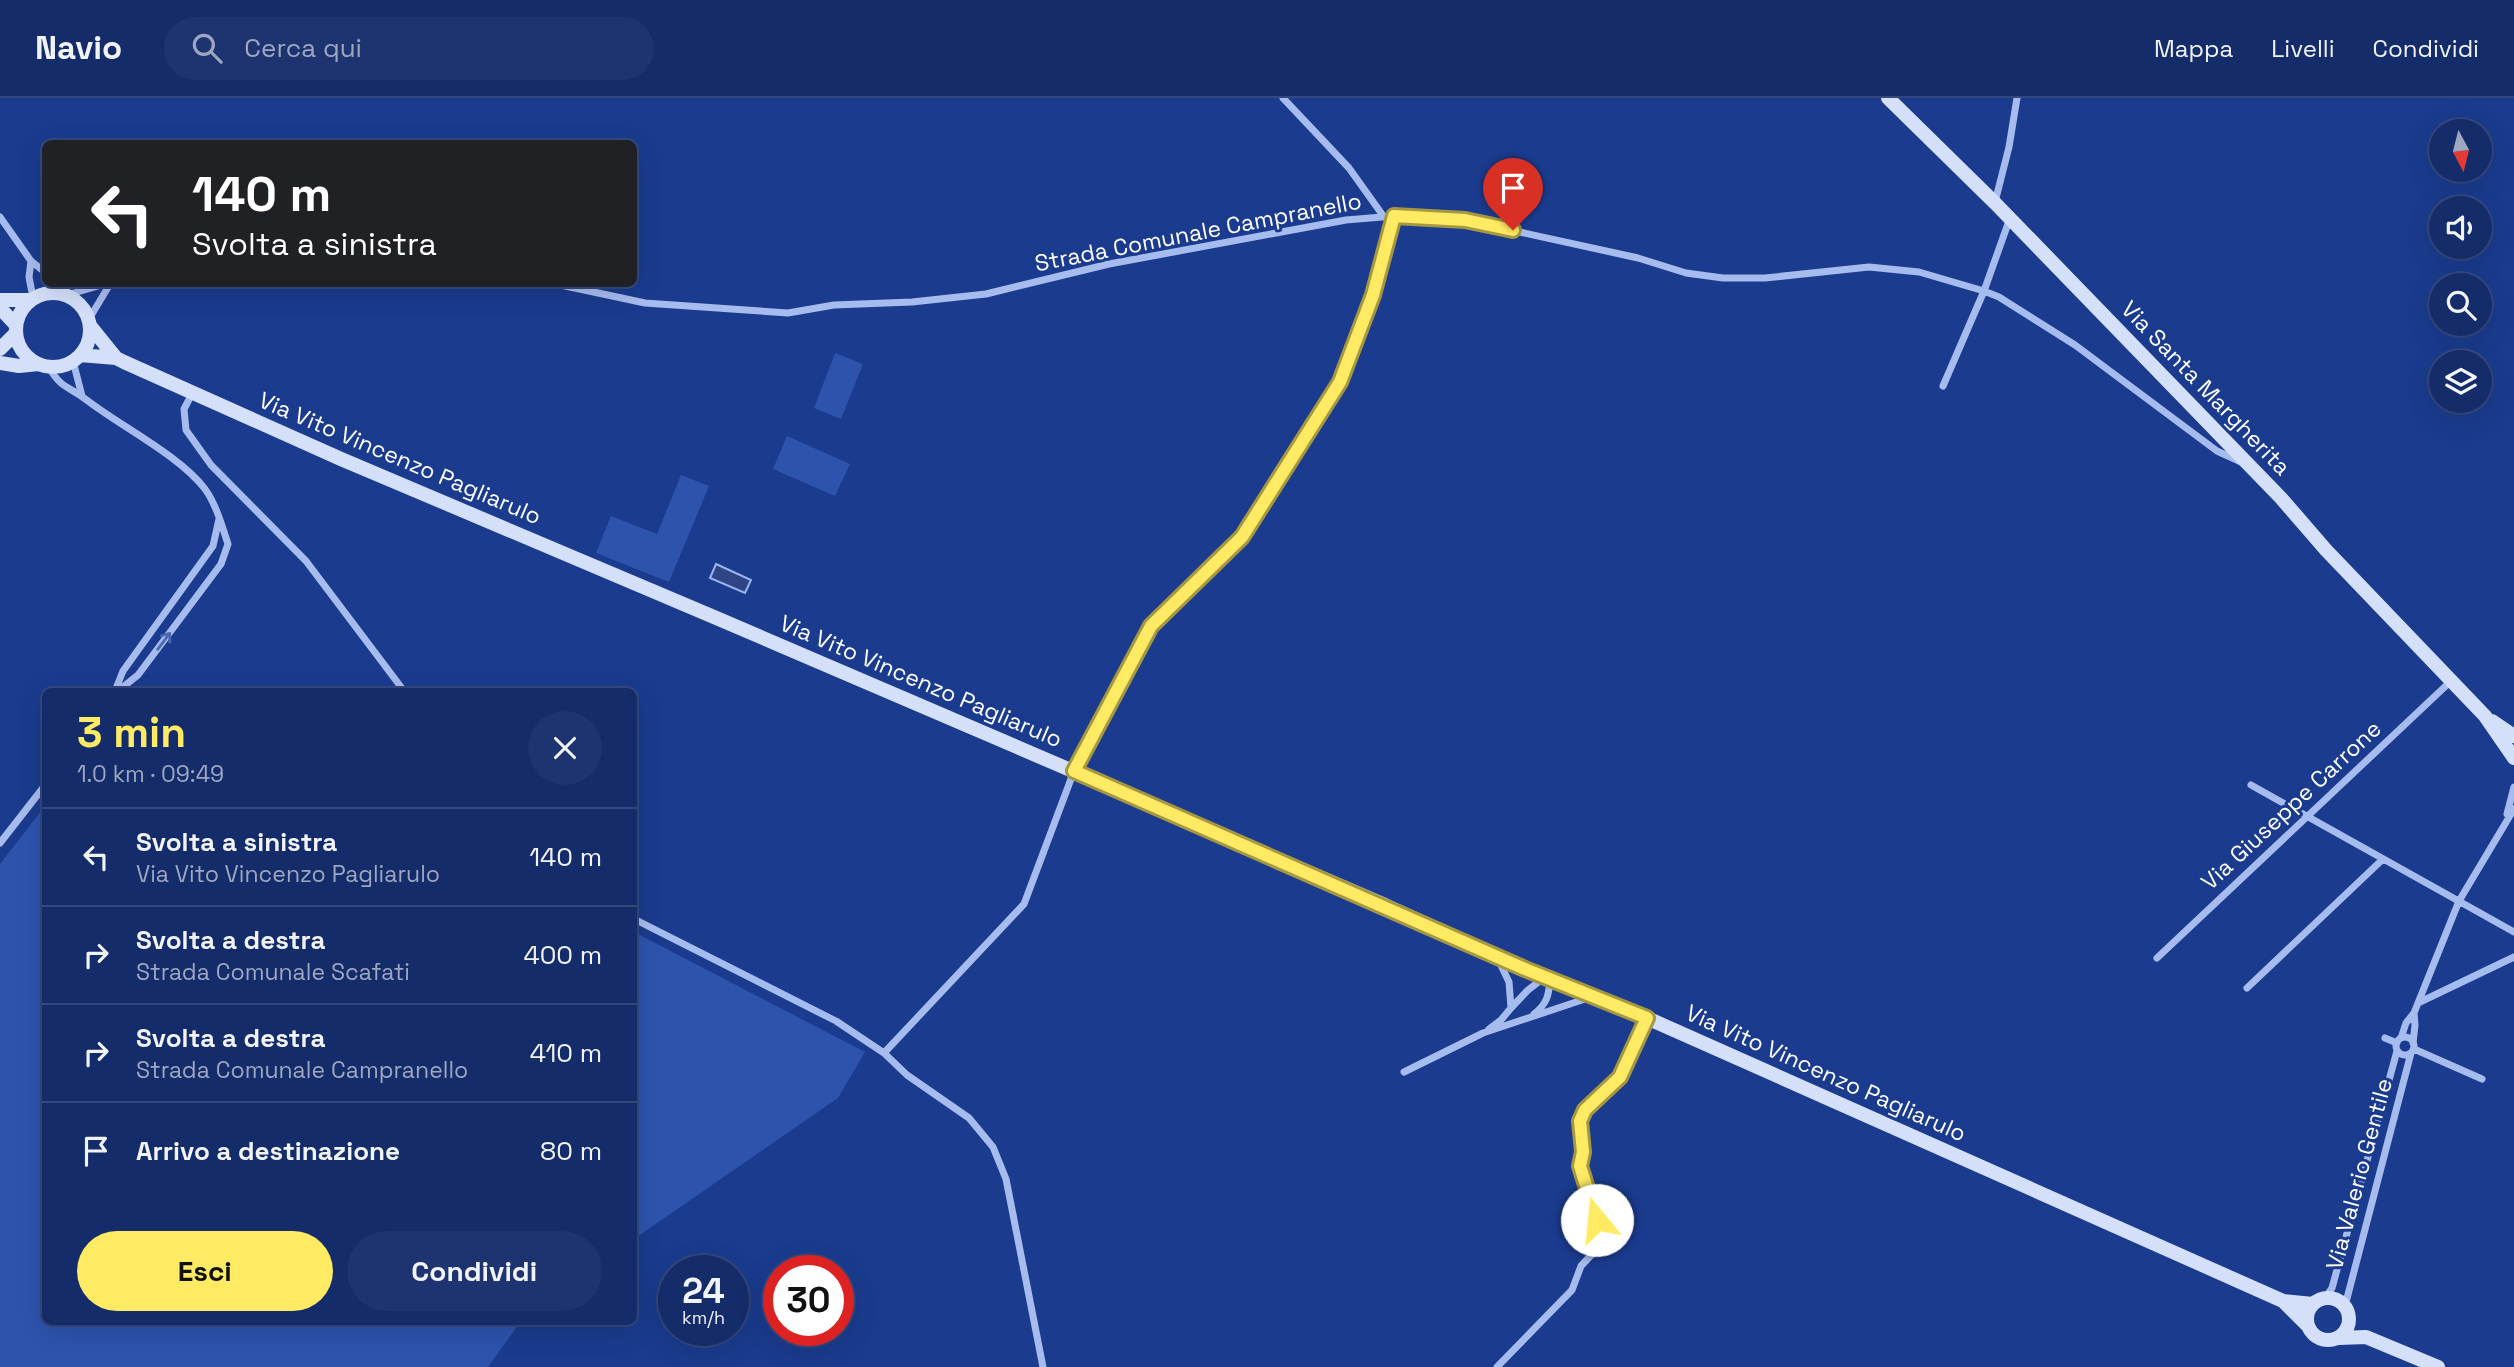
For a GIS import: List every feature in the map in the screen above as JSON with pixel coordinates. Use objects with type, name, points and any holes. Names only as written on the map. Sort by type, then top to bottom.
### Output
[{"type":"street","points":[[1283,98],[1349,168],[1384,217]]},
{"type":"street","name":"Via Santa Margherita","points":[[1888,98],[2010,218],[2281,498],[2326,550],[2485,716],[2514,758]]},
{"type":"street","points":[[1995,203],[2009,147],[2017,98]]},
{"type":"street","points":[[884,1054],[1024,904],[1074,771],[1151,626],[1242,537],[1340,382],[1373,295],[1394,216]]},
{"type":"street","name":"Strada Comunale Campranello","points":[[570,287],[645,303],[788,313],[847,304],[912,302],[986,294],[1109,264],[1346,220],[1394,216],[1465,220],[1638,258],[1686,273],[1723,278],[1765,278],[1869,267],[1919,272],[1984,290],[2075,345],[2217,452],[2249,466]]},
{"type":"street","points":[[0,217],[31,261],[42,270]]},
{"type":"street","points":[[1943,386],[1984,290],[2010,218]]},
{"type":"street","points":[[0,349],[16,329],[19,316],[32,299],[29,277],[31,261]]},
{"type":"street","points":[[0,300],[32,299],[53,292],[88,287]]},
{"type":"street","points":[[0,363],[19,366],[65,365],[77,358],[86,347],[90,323],[106,287]]},
{"type":"street","points":[[62,291],[77,301],[90,323]]},
{"type":"street","points":[[0,308],[16,329],[23,351],[43,365],[58,383],[82,396],[115,422],[176,461],[205,489],[228,544],[221,564],[138,675],[121,688]]},
{"type":"street","name":"Via Vito Vincenzo Pagliarulo","points":[[90,323],[116,358]]},
{"type":"street","points":[[77,358],[82,396]]},
{"type":"street","name":"Via Vito Vincenzo Pagliarulo","points":[[77,358],[116,358],[341,459],[1074,771],[1548,978],[1647,1018],[2283,1301],[2307,1325]]},
{"type":"street","points":[[193,391],[184,409],[186,430],[211,465],[306,561],[402,688]]},
{"type":"street","points":[[118,688],[122,671],[213,546],[219,518]]},
{"type":"street","name":"Via Giuseppe Carrone","points":[[2157,958],[2451,680]]},
{"type":"street","name":"Via Santa Margherita","points":[[2485,716],[2514,736]]},
{"type":"street","points":[[2251,785],[2514,932]]},
{"type":"street","name":"Via Valerio Gentile","points":[[2505,822],[2514,787]]},
{"type":"street","points":[[0,843],[42,789]]},
{"type":"street","name":"Via Valerio Gentile","points":[[2319,1301],[2332,1287],[2399,1040],[2406,1023],[2414,1013],[2459,901],[2514,809]]},
{"type":"street","points":[[2247,988],[2384,859]]},
{"type":"street","points":[[637,921],[836,1021],[969,1118],[993,1147],[1006,1179],[1043,1367]]},
{"type":"street","points":[[1497,956],[1509,982],[1511,1008]]},
{"type":"street","points":[[2418,1003],[2514,957]]},
{"type":"street","points":[[1483,1033],[1501,1020],[1528,990],[1548,978],[1549,995],[1545,1005],[1531,1017]]},
{"type":"street","points":[[1404,1072],[1483,1033],[1595,996]]},
{"type":"street","name":"Via Valerio Gentile","points":[[2347,1312],[2412,1048],[2414,1013]]},
{"type":"street","points":[[1497,1367],[1572,1290],[1581,1266],[1594,1252],[1598,1238],[1597,1220],[1580,1166],[1583,1152],[1580,1121],[1585,1110],[1620,1077],[1647,1018]]},
{"type":"street","points":[[2385,1038],[2409,1038],[2412,1048],[2482,1079]]},
{"type":"street","name":"Via Valerio Gentile","points":[[2397,1051],[2405,1055],[2412,1048]]},
{"type":"street","name":"Via Vito Vincenzo Pagliarulo","points":[[2283,1301],[2319,1301]]},
{"type":"street","points":[[2367,1337],[2339,1301],[2319,1301],[2306,1316],[2312,1335],[2318,1339],[2367,1337],[2438,1367]]},
{"type":"street","points":[[2339,1338],[2348,1327],[2347,1312]]},
{"type":"shaded area","points":[[835,353],[863,364],[841,419],[814,408]]},
{"type":"shaded area","points":[[787,436],[850,464],[835,496],[773,469]]},
{"type":"shaded area","points":[[681,475],[709,486],[669,582],[596,553],[611,516],[657,534]]},
{"type":"shaded area","points":[[716,564],[751,580],[745,593],[710,578]]},
{"type":"shaded area","points":[[42,810],[42,1325],[518,1325],[488,1367],[0,1367],[0,864]]},
{"type":"shaded area","points":[[637,934],[865,1052],[838,1098],[637,1237]]},
{"type":"route","points":[[1513,230],[1465,220],[1394,216],[1373,295],[1340,382],[1242,537],[1151,626],[1074,771],[1385,905],[1525,969],[1647,1018],[1620,1077],[1614,1086],[1585,1110],[1580,1121],[1583,1152],[1580,1166],[1597,1220]]}]
